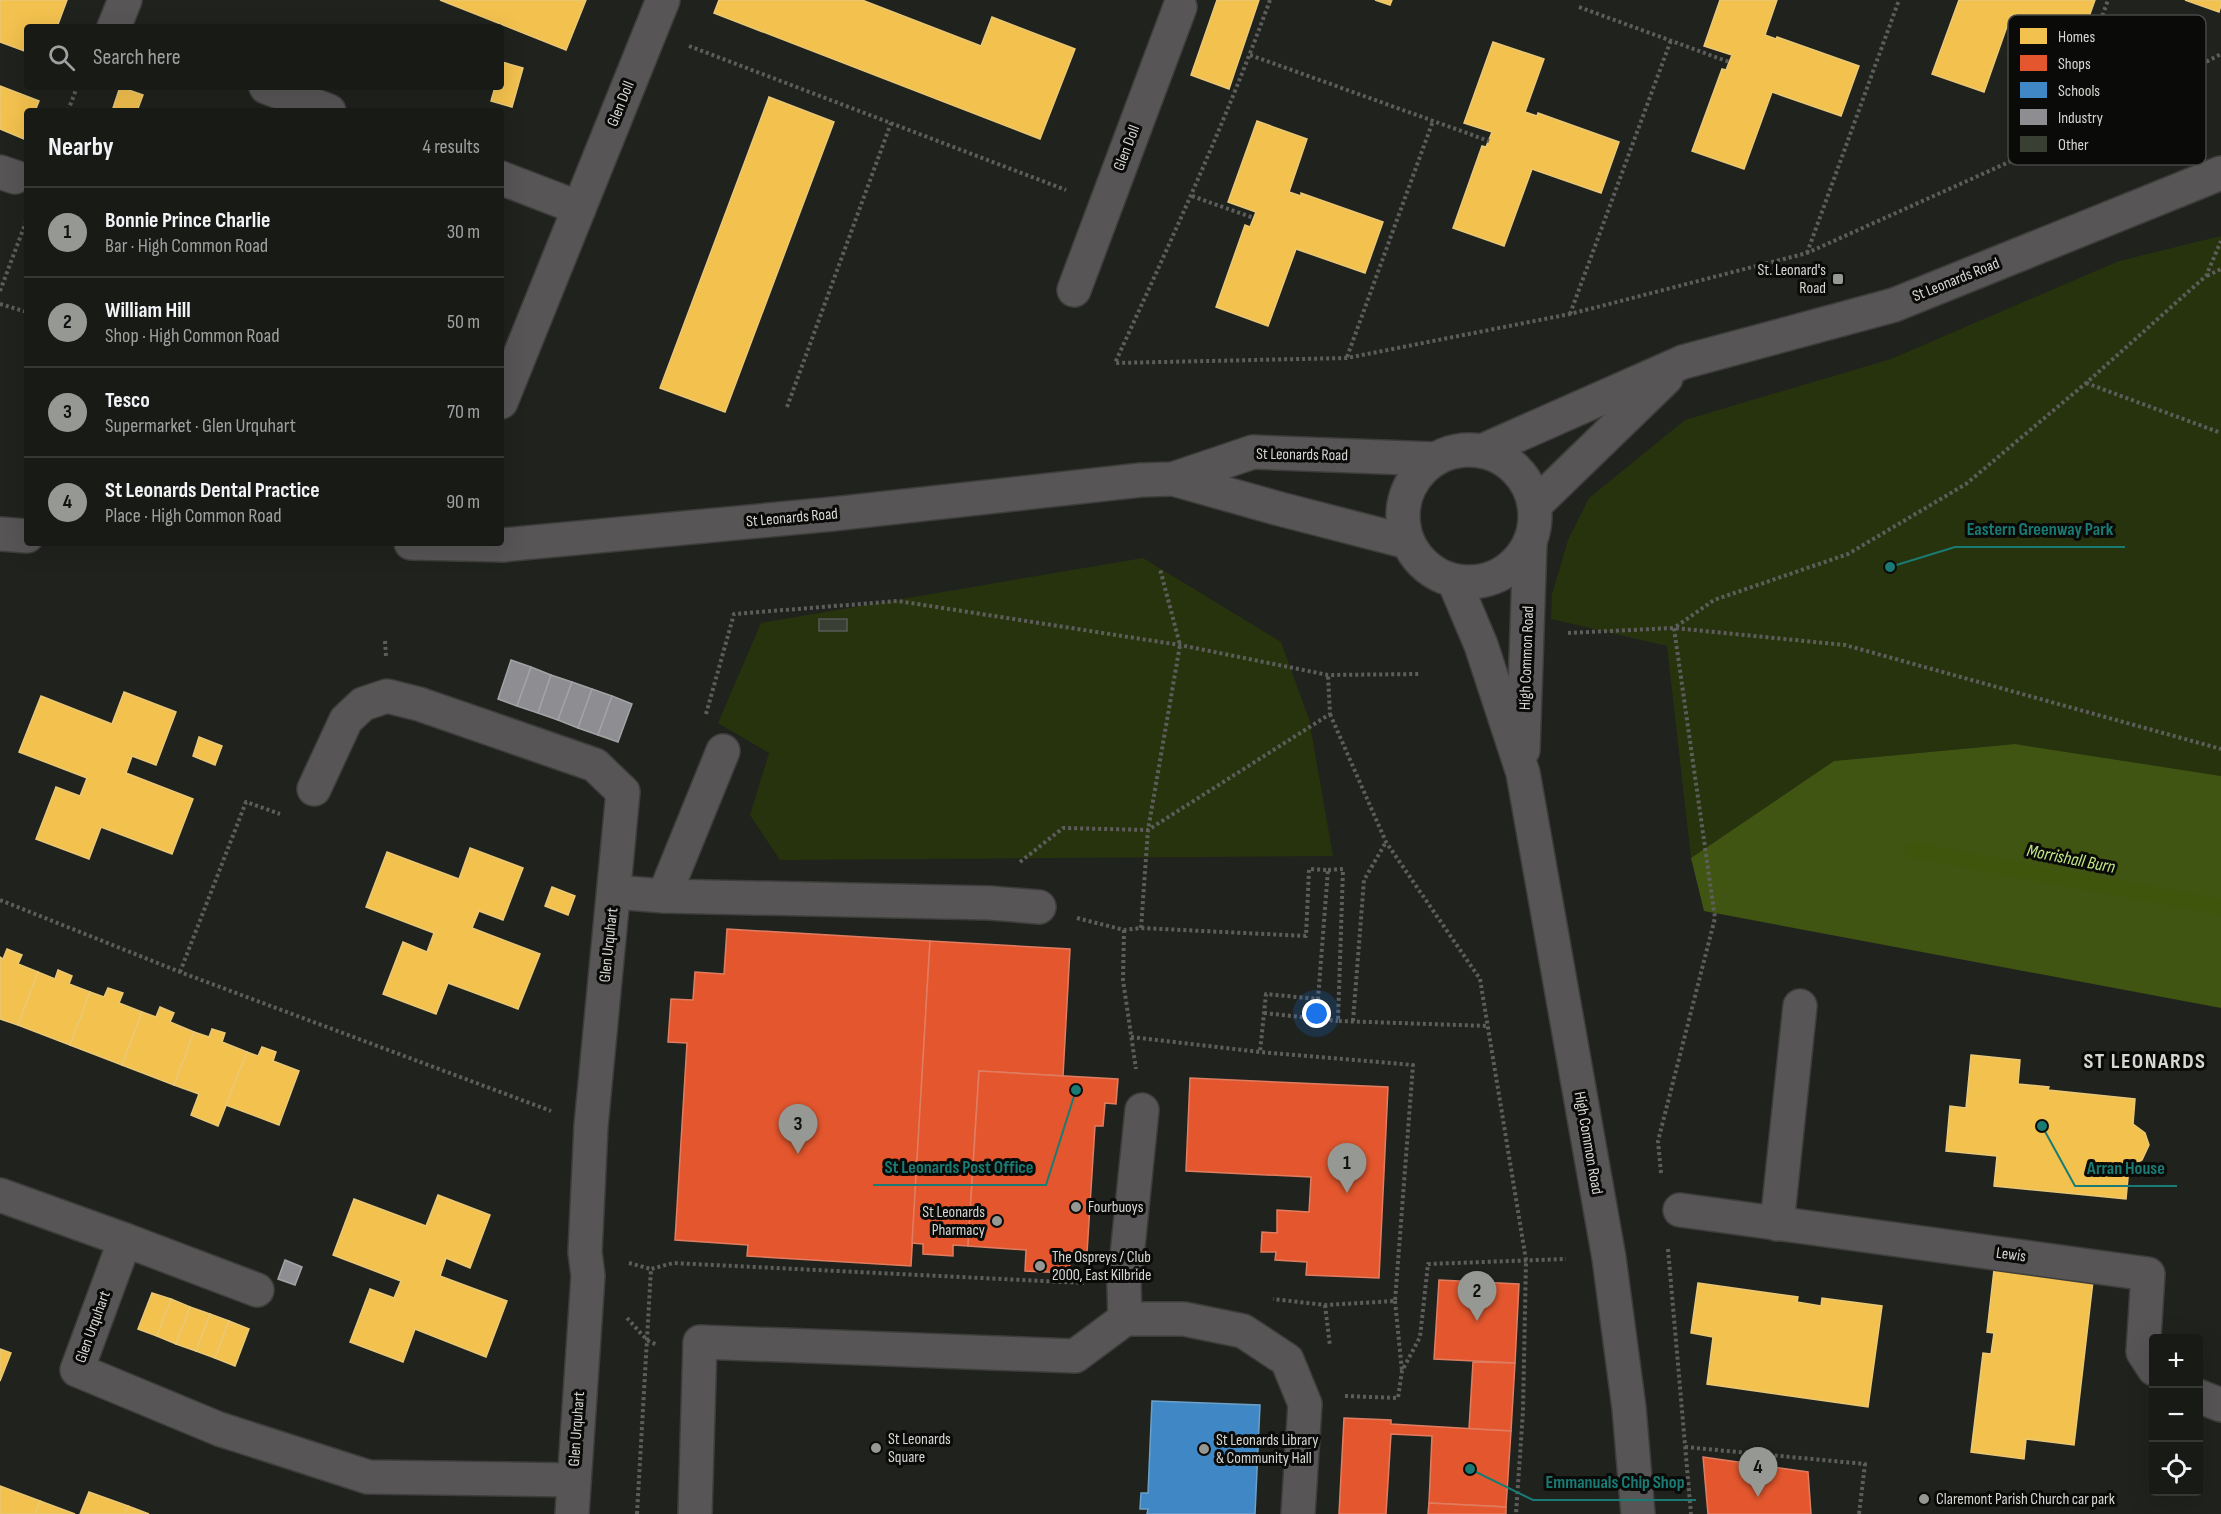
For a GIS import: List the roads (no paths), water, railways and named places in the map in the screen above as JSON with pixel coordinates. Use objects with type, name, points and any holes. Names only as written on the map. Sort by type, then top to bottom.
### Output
[{"type":"street","points":[[115,24],[125,0]]},
{"type":"street","name":"Glen Doll","points":[[504,395],[663,0]]},
{"type":"street","name":"Glen Doll","points":[[1074,290],[1106,205],[1175,2]]},
{"type":"street","points":[[274,90],[321,108]]},
{"type":"street","name":"St Leonards Road","points":[[1482,451],[1683,362],[1894,305],[2221,173]]},
{"type":"street","points":[[504,179],[579,208]]},
{"type":"street","name":"St Leonards Road","points":[[1535,505],[1683,362]]},
{"type":"street","points":[[1482,451],[1500,457],[1517,469],[1528,486],[1535,505],[1535,524],[1530,542],[1518,562],[1500,575],[1478,582],[1454,581],[1435,573],[1420,560],[1408,542],[1403,524],[1404,505],[1410,487],[1420,471],[1435,459],[1450,452],[1482,451]]},
{"type":"street","name":"St Leonards Road","points":[[504,533],[833,514],[1141,480],[1173,479],[1253,452],[1435,459]]},
{"type":"street","name":"St Leonards Road","points":[[1173,479],[1408,542]]},
{"type":"street","points":[[0,534],[24,536]]},
{"type":"street","name":"High Common Road","points":[[1523,773],[1530,542]]},
{"type":"street","name":"High Common Road","points":[[1454,581],[1481,645],[1523,773],[1609,1258],[1629,1408],[1638,1514]]},
{"type":"street","name":"Glen Urquhart","points":[[314,789],[346,720],[363,704],[387,696],[430,708],[595,765],[623,792],[591,1126],[585,1252],[588,1276],[572,1514]]},
{"type":"street","points":[[664,896],[723,751]]},
{"type":"street","points":[[614,892],[664,896],[990,903],[1039,907]]},
{"type":"street","points":[[1777,1224],[1800,1006]]},
{"type":"street","points":[[1125,1319],[1124,1285],[1142,1110]]},
{"type":"street","points":[[0,1195],[257,1290]]},
{"type":"street","name":"Lewis","points":[[1680,1210],[2148,1274],[2143,1352],[2149,1361]]},
{"type":"street","name":"Glen Urquhart","points":[[125,1240],[77,1370],[219,1429],[368,1477],[574,1480]]},
{"type":"street","points":[[695,1514],[700,1341],[1075,1356],[1125,1319],[1184,1319],[1243,1331],[1287,1360],[1305,1404],[1298,1514]]},
{"type":"street","points":[[2203,1398],[2221,1405]]},
{"type":"waterway","name":"Morrishall Burn","points":[[1913,850],[2221,907]]},
{"type":"place","name":"St. Leonard's Road","points":[[1838,279]]},
{"type":"place","name":"Eastern Greenway Park","points":[[1890,567]]},
{"type":"place","name":"St Leonards Post Office","points":[[1076,1090]]},
{"type":"place","name":"Arran House","points":[[2042,1126]]},
{"type":"place","name":"Tesco","points":[[798,1154]]},
{"type":"place","name":"Bonnie Prince Charlie","points":[[1347,1193]]},
{"type":"place","name":"Fourbuoys","points":[[1076,1207]]},
{"type":"place","name":"St Leonards Pharmacy","points":[[997,1221]]},
{"type":"place","name":"The Ospreys / Club 2000, East Kilbride","points":[[1040,1266]]},
{"type":"place","name":"William Hill","points":[[1477,1321]]},
{"type":"place","name":"St Leonards Square","points":[[876,1448]]},
{"type":"place","name":"St Leonards Library & Community Hall","points":[[1204,1449]]},
{"type":"place","name":"Emmanuals Chip Shop","points":[[1470,1469]]},
{"type":"place","name":"St Leonards Dental Practice","points":[[1758,1497]]},
{"type":"place","name":"Claremont Parish Church car park","points":[[1924,1499]]},
{"type":"district","name":"ST LEONARDS","points":[[2145,1061]]}]
